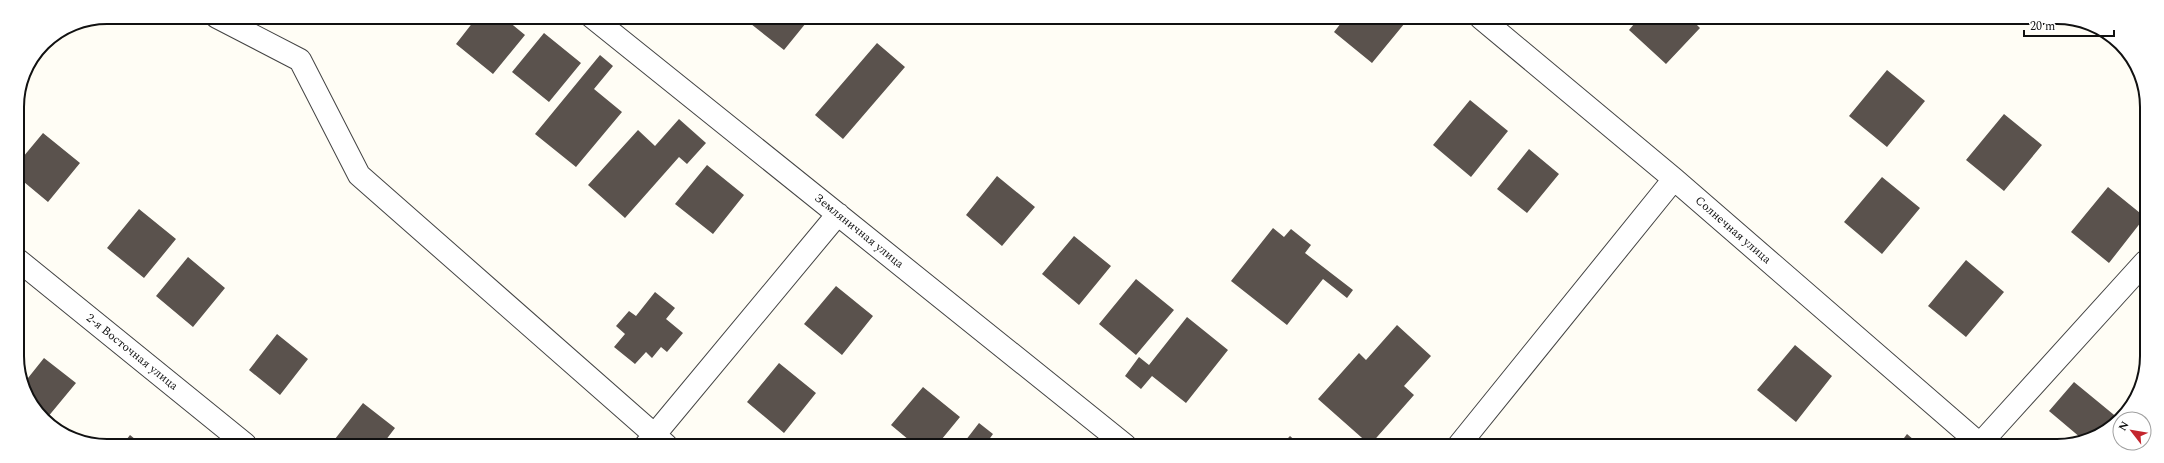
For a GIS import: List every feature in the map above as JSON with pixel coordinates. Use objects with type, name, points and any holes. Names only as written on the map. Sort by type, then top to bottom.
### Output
[{"type":"street","points":[[231,24],[300,60],[359,175],[653,439]]},
{"type":"street","name":"Земляничная улица","points":[[601,24],[1118,439]]},
{"type":"street","name":"Солнечная улица","points":[[1489,24],[1674,179],[1974,439]]},
{"type":"street","points":[[1464,439],[1674,179]]},
{"type":"street","points":[[657,439],[838,214]]},
{"type":"street","name":"2-я Восточная улица","points":[[24,265],[239,439]]},
{"type":"street","points":[[1986,439],[2140,268]]},
{"type":"building","points":[[472,24],[512,24],[525,35],[493,74],[456,44]]},
{"type":"building","points":[[751,24],[805,24],[784,50]]},
{"type":"building","points":[[1340,24],[1404,24],[1372,63],[1334,32]]},
{"type":"building","points":[[1634,24],[1696,24],[1700,28],[1666,64],[1629,30]]},
{"type":"building","points":[[544,33],[581,63],[549,102],[512,72]]},
{"type":"building","points":[[877,43],[905,67],[843,139],[815,115]]},
{"type":"building","points":[[600,55],[613,66],[594,89],[622,112],[576,167],[535,134]]},
{"type":"building","points":[[1887,70],[1925,101],[1887,147],[1849,116]]},
{"type":"building","points":[[1470,100],[1508,131],[1471,177],[1433,145]]},
{"type":"building","points":[[2004,114],[2042,145],[2004,191],[1966,160]]},
{"type":"building","points":[[679,119],[706,143],[687,164],[679,157],[625,218],[588,185],[638,130],[655,146]]},
{"type":"building","points":[[43,133],[80,163],[48,202],[24,182],[24,156]]},
{"type":"building","points":[[1529,149],[1559,174],[1527,213],[1497,189]]},
{"type":"building","points":[[707,165],[744,195],[713,234],[675,204]]},
{"type":"building","points":[[997,176],[1035,207],[1002,246],[966,215]]},
{"type":"building","points":[[1882,177],[1920,208],[1882,254],[1844,222]]},
{"type":"building","points":[[2108,187],[2140,213],[2140,223],[2109,263],[2071,232]]},
{"type":"building","points":[[139,209],[176,239],[144,278],[107,248]]},
{"type":"building","points":[[1273,228],[1284,237],[1291,229],[1311,245],[1305,253],[1353,290],[1347,298],[1323,279],[1287,325],[1231,281]]},
{"type":"building","points":[[1074,236],[1111,266],[1079,305],[1042,274]]},
{"type":"building","points":[[188,257],[225,288],[193,327],[156,296]]},
{"type":"building","points":[[1966,260],[2004,292],[1966,337],[1928,306]]},
{"type":"building","points":[[1136,279],[1174,310],[1136,355],[1099,324]]},
{"type":"building","points":[[836,286],[873,316],[842,355],[804,324]]},
{"type":"building","points":[[655,292],[675,308],[666,319],[683,333],[667,352],[661,347],[652,358],[646,352],[635,364],[614,347],[625,334],[616,326],[629,311],[636,316]]},
{"type":"building","points":[[1187,317],[1228,350],[1186,403],[1152,376],[1141,389],[1125,376],[1139,357],[1149,365]]},
{"type":"building","points":[[1397,325],[1431,356],[1404,386],[1414,395],[1375,439],[1363,439],[1318,399],[1359,353],[1366,360]]},
{"type":"building","points":[[277,334],[308,359],[280,395],[249,370]]},
{"type":"building","points":[[1795,345],[1832,376],[1796,422],[1757,390]]},
{"type":"building","points":[[44,358],[76,383],[49,416],[35,398],[27,379]]},
{"type":"building","points":[[779,363],[816,393],[784,433],[747,402]]},
{"type":"building","points":[[2074,382],[2112,413],[2112,418],[2103,425],[2084,435],[2079,436],[2049,411]]},
{"type":"building","points":[[923,387],[960,417],[942,439],[908,439],[891,425]]},
{"type":"building","points":[[363,403],[395,428],[387,439],[335,439]]},
{"type":"building","points":[[979,423],[993,434],[989,439],[967,439]]},
{"type":"building","points":[[1907,434],[1913,439],[1903,439]]},
{"type":"building","points":[[130,435],[135,439],[127,439]]}]
